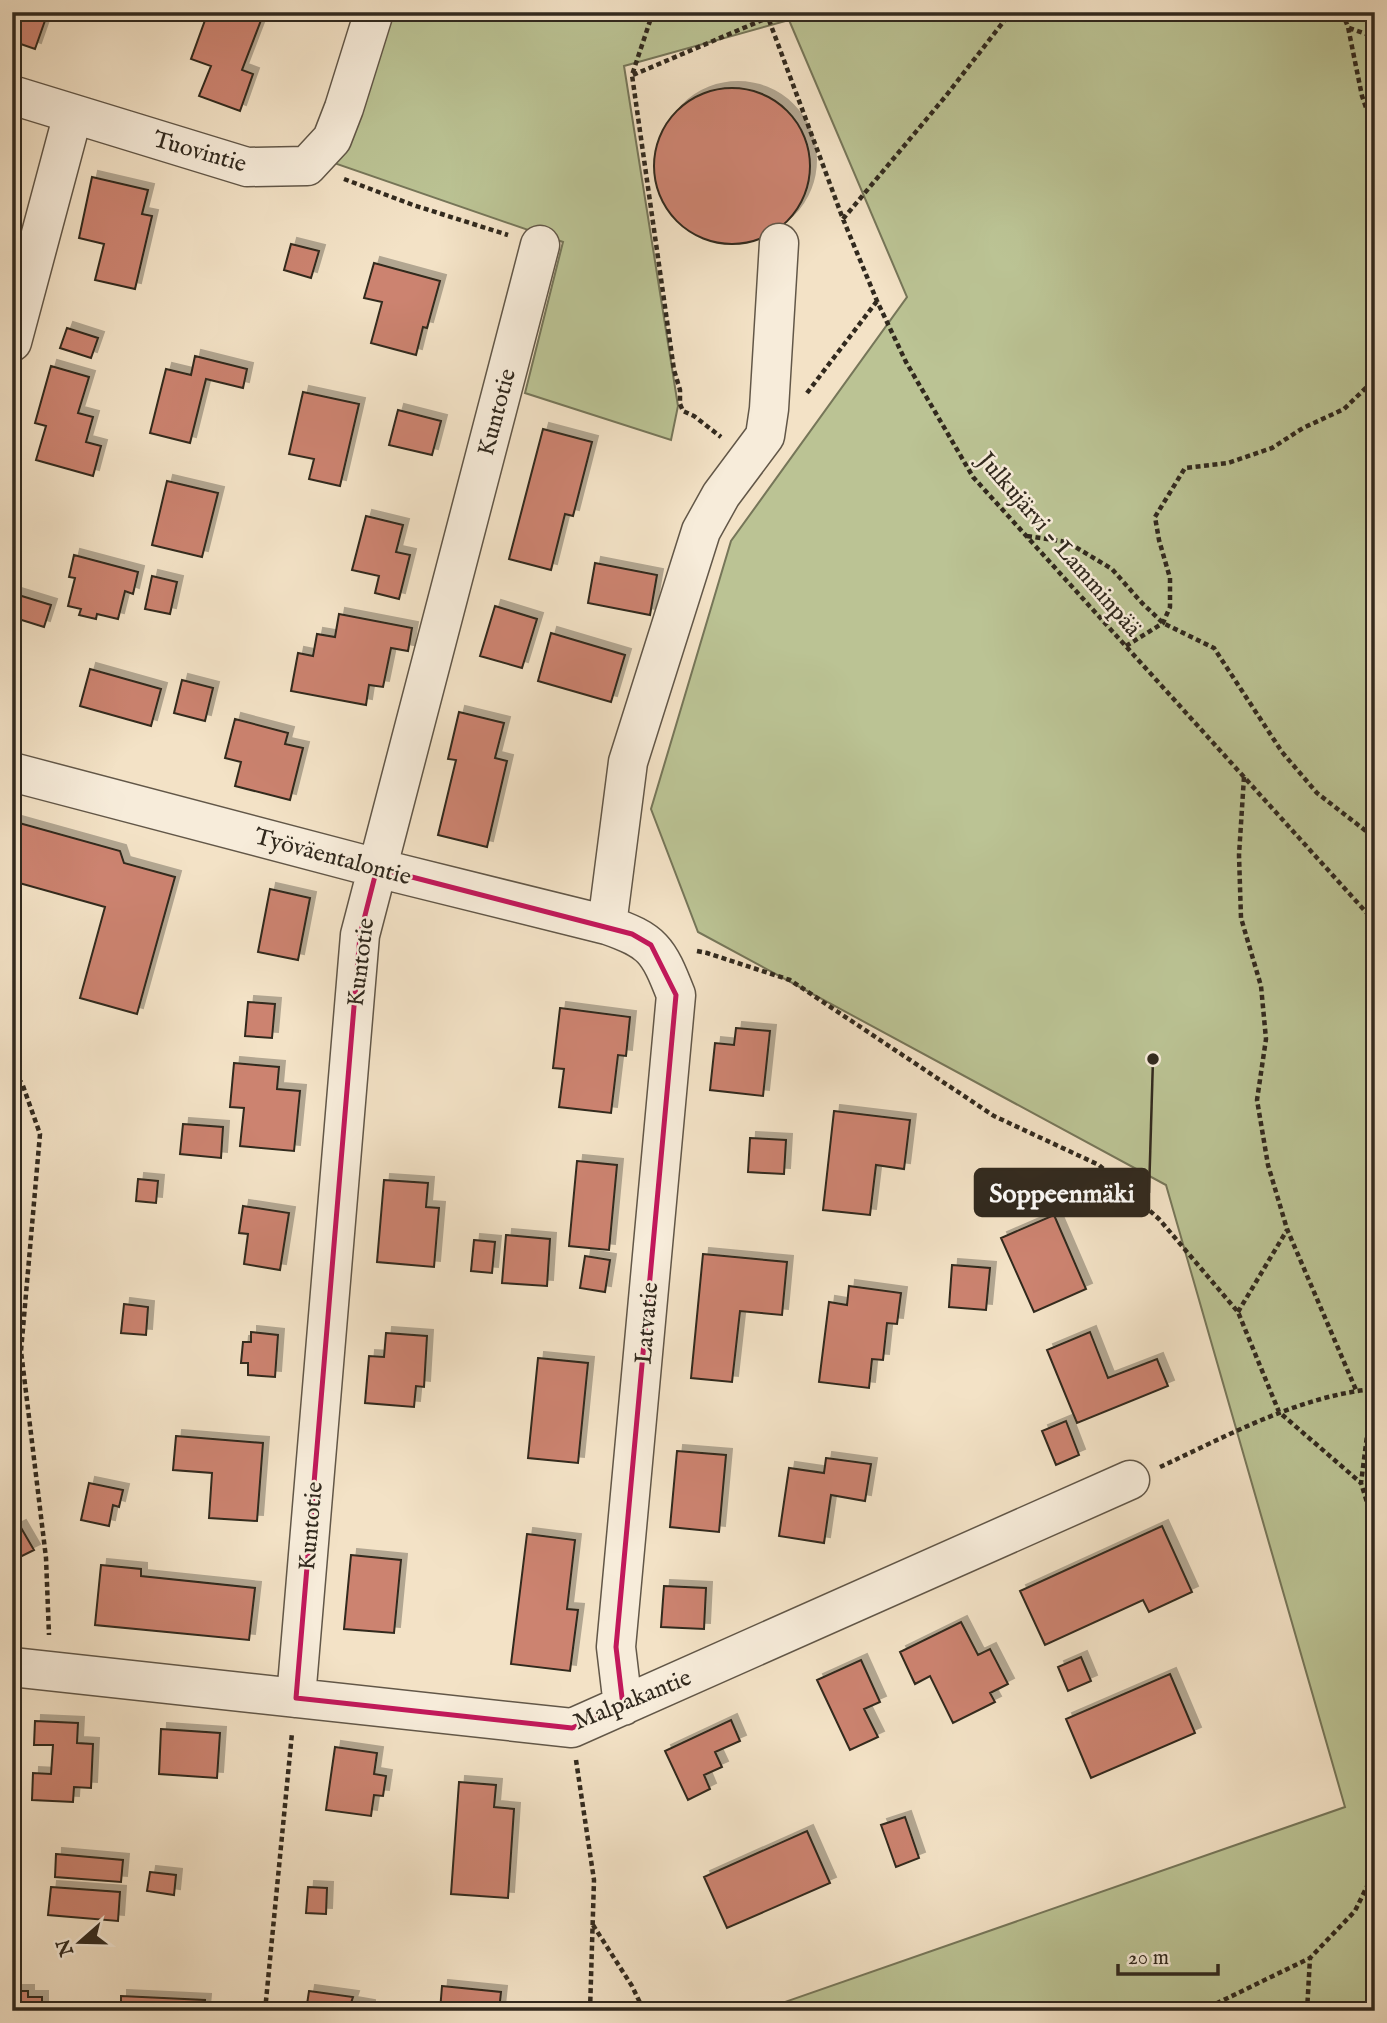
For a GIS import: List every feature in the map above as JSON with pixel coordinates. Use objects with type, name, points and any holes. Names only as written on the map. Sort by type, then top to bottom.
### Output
[{"type":"street","points":[[307,166],[332,139],[374,12]]},
{"type":"street","name":"Tuovintie","points":[[12,95],[247,167],[307,166]]},
{"type":"street","points":[[12,342],[73,114]]},
{"type":"street","points":[[607,925],[628,762],[701,531],[721,495],[765,436],[779,243]]},
{"type":"street","name":"Kuntotie","points":[[296,1698],[360,934],[540,245]]},
{"type":"street","name":"Työväentalontie","points":[[12,772],[607,925],[632,934],[651,945]]},
{"type":"street","name":"Latvatie","points":[[624,1706],[616,1647],[676,995],[666,969],[651,945]]},
{"type":"street","name":"Malpakantie","points":[[12,1667],[572,1728],[1130,1480]]},
{"type":"path","points":[[653,12],[632,75],[680,404],[683,411],[694,416],[748,460]]},
{"type":"path","points":[[843,219],[945,97],[1011,12]]},
{"type":"path","points":[[1342,12],[1348,27],[1362,96],[1375,134]]},
{"type":"path","points":[[632,75],[765,14]]},
{"type":"path","name":"Julkujärvi - Lamminpää","points":[[765,14],[877,301],[906,362],[973,477],[1375,922]]},
{"type":"path","points":[[1348,27],[1375,37]]},
{"type":"path","points":[[307,166],[413,205],[540,245]]},
{"type":"path","points":[[806,394],[877,301]]},
{"type":"path","points":[[1126,646],[1163,623],[1170,607],[1170,578],[1158,540],[1155,517],[1185,468],[1228,463],[1272,448],[1303,428],[1344,409],[1375,379]]},
{"type":"path","points":[[1026,536],[1067,541],[1112,569],[1163,623],[1214,648],[1282,752],[1317,793],[1375,838]]},
{"type":"path","points":[[1244,776],[1239,855],[1241,918],[1261,986],[1266,1039],[1257,1100],[1268,1165],[1287,1229],[1356,1390]]},
{"type":"path","points":[[651,945],[707,953],[790,980],[994,1116],[1099,1165],[1159,1219],[1238,1312],[1279,1412],[1361,1483]]},
{"type":"path","points":[[12,1073],[22,1083],[40,1134],[20,1351],[46,1558],[50,1671]]},
{"type":"path","points":[[1238,1312],[1287,1229]]},
{"type":"path","points":[[1130,1480],[1279,1412],[1356,1390],[1375,1389]]},
{"type":"path","points":[[1375,1414],[1368,1428],[1361,1483],[1375,1528]]},
{"type":"path","points":[[265,2011],[296,1698]]},
{"type":"path","points":[[572,1728],[594,1880],[590,2011]]},
{"type":"path","points":[[1202,2011],[1310,1958],[1355,1910],[1375,1870]]},
{"type":"path","points":[[593,1925],[632,1986],[644,2011]]},
{"type":"path","points":[[1307,2011],[1310,1958]]},
{"type":"highlighted area","points":[[377,868],[632,934],[651,945],[676,995],[616,1647],[623,1706],[572,1728],[296,1698],[360,935]]},
{"type":"green space","points":[[382,12],[1375,12],[1375,2011],[759,2011],[1345,1807],[1166,1185],[698,932],[651,809],[731,541],[907,297],[789,20],[624,66],[678,406],[671,440],[525,393],[563,242],[331,162]]},
{"type":"building","points":[[12,12],[48,12],[35,49],[12,41]]},
{"type":"building","points":[[208,12],[256,12],[263,15],[242,70],[253,74],[240,111],[199,96],[211,66],[191,59]]},
{"type":"building","points":[[732,88],[762,94],[787,111],[804,136],[810,166],[804,196],[787,221],[762,238],[732,244],[702,238],[677,221],[660,196],[654,166],[660,136],[677,111],[702,94]]},
{"type":"building","points":[[92,177],[148,190],[142,214],[152,216],[135,289],[95,280],[104,244],[79,238]]},
{"type":"building","points":[[291,244],[319,251],[311,278],[284,270]]},
{"type":"building","points":[[374,263],[440,281],[427,328],[423,327],[416,355],[371,343],[382,302],[364,298]]},
{"type":"building","points":[[67,328],[98,338],[91,358],[60,348]]},
{"type":"building","points":[[195,356],[247,369],[243,388],[206,379],[190,443],[150,433],[166,369],[191,375]]},
{"type":"building","points":[[51,366],[89,377],[78,413],[93,417],[86,442],[101,446],[93,476],[36,460],[46,426],[35,423]]},
{"type":"building","points":[[303,392],[359,404],[340,486],[309,479],[314,459],[289,454]]},
{"type":"building","points":[[398,410],[441,421],[432,455],[389,445]]},
{"type":"building","points":[[543,429],[592,442],[573,516],[565,514],[551,570],[509,559]]},
{"type":"building","points":[[167,481],[218,493],[202,557],[152,545]]},
{"type":"building","points":[[366,516],[403,525],[396,552],[410,555],[399,599],[375,593],[379,576],[352,570]]},
{"type":"building","points":[[74,555],[138,572],[133,594],[125,591],[118,619],[97,614],[96,619],[79,615],[81,609],[68,606],[75,578],[69,577]]},
{"type":"building","points":[[595,563],[657,575],[650,615],[588,603]]},
{"type":"building","points":[[152,576],[177,582],[170,614],[145,609]]},
{"type":"building","points":[[12,593],[51,605],[44,627],[12,617]]},
{"type":"building","points":[[495,606],[537,619],[522,668],[480,656]]},
{"type":"building","points":[[339,614],[412,628],[408,651],[391,648],[383,687],[369,685],[366,705],[291,691],[298,653],[313,656],[317,634],[335,637]]},
{"type":"building","points":[[551,633],[625,655],[611,702],[538,681]]},
{"type":"building","points":[[90,669],[161,689],[151,726],[80,706]]},
{"type":"building","points":[[182,680],[213,688],[205,721],[174,713]]},
{"type":"building","points":[[459,712],[504,723],[495,758],[507,761],[487,847],[438,835],[456,760],[448,759]]},
{"type":"building","points":[[235,719],[288,733],[285,744],[303,748],[290,800],[235,786],[241,762],[225,758]]},
{"type":"building","points":[[12,821],[120,851],[124,863],[175,877],[137,1014],[80,998],[105,907],[12,881]]},
{"type":"building","points":[[270,889],[310,898],[298,960],[258,952]]},
{"type":"building","points":[[248,1002],[275,1004],[272,1038],[245,1036]]},
{"type":"building","points":[[560,1008],[630,1017],[626,1056],[618,1055],[611,1113],[559,1107],[564,1069],[553,1068]]},
{"type":"building","points":[[736,1028],[770,1031],[763,1096],[710,1090],[715,1043],[734,1045]]},
{"type":"building","points":[[234,1063],[279,1067],[277,1089],[300,1091],[294,1151],[240,1146],[244,1108],[230,1107]]},
{"type":"building","points":[[834,1111],[910,1120],[904,1169],[876,1165],[870,1215],[823,1210]]},
{"type":"building","points":[[183,1124],[223,1127],[221,1158],[180,1154]]},
{"type":"building","points":[[750,1138],[786,1140],[784,1174],[748,1172]]},
{"type":"building","points":[[577,1161],[617,1165],[609,1250],[569,1246]]},
{"type":"building","points":[[138,1179],[158,1181],[156,1203],[136,1201]]},
{"type":"building","points":[[384,1180],[428,1183],[426,1207],[439,1208],[434,1267],[377,1262]]},
{"type":"building","points":[[243,1206],[289,1213],[280,1270],[244,1264],[248,1234],[239,1233]]},
{"type":"building","points":[[1054,1215],[1086,1289],[1034,1312],[1001,1238]]},
{"type":"building","points":[[506,1235],[550,1239],[547,1286],[502,1283]]},
{"type":"building","points":[[474,1240],[495,1242],[492,1273],[471,1271]]},
{"type":"building","points":[[703,1254],[787,1262],[782,1315],[740,1311],[732,1382],[691,1378]]},
{"type":"building","points":[[585,1256],[610,1260],[605,1292],[580,1288]]},
{"type":"building","points":[[952,1265],[990,1268],[986,1310],[949,1307]]},
{"type":"building","points":[[849,1286],[901,1293],[897,1324],[887,1323],[883,1360],[872,1359],[869,1388],[819,1382],[829,1302],[847,1305]]},
{"type":"building","points":[[124,1304],[148,1307],[146,1335],[121,1333]]},
{"type":"building","points":[[251,1332],[278,1335],[275,1377],[248,1375],[248,1363],[241,1363],[243,1342],[251,1342]]},
{"type":"building","points":[[1090,1332],[1108,1378],[1157,1359],[1168,1386],[1077,1423],[1047,1350]]},
{"type":"building","points":[[386,1333],[427,1336],[424,1387],[416,1386],[414,1407],[365,1403],[369,1356],[384,1357]]},
{"type":"building","points":[[538,1358],[588,1363],[578,1463],[528,1458]]},
{"type":"building","points":[[1066,1421],[1079,1455],[1056,1465],[1042,1431]]},
{"type":"building","points":[[176,1436],[263,1443],[257,1521],[209,1518],[212,1473],[173,1470]]},
{"type":"building","points":[[677,1451],[726,1455],[719,1532],[670,1527]]},
{"type":"building","points":[[826,1458],[871,1464],[865,1501],[831,1495],[824,1543],[779,1536],[789,1468],[824,1473]]},
{"type":"building","points":[[89,1483],[123,1490],[119,1507],[113,1505],[109,1526],[81,1520]]},
{"type":"building","points":[[20,1526],[34,1550],[12,1561],[12,1530]]},
{"type":"building","points":[[1162,1526],[1192,1592],[1149,1612],[1143,1600],[1045,1645],[1020,1591]]},
{"type":"building","points":[[527,1534],[575,1540],[567,1609],[578,1610],[570,1671],[511,1664]]},
{"type":"building","points":[[351,1555],[401,1560],[394,1633],[344,1629]]},
{"type":"building","points":[[101,1565],[141,1569],[141,1576],[255,1588],[249,1640],[95,1625]]},
{"type":"building","points":[[664,1586],[706,1588],[704,1629],[661,1627]]},
{"type":"building","points":[[961,1622],[978,1655],[990,1649],[1008,1684],[990,1693],[995,1702],[953,1723],[930,1676],[915,1684],[900,1652]]},
{"type":"building","points":[[1081,1657],[1091,1681],[1068,1691],[1058,1667]]},
{"type":"building","points":[[861,1660],[880,1702],[864,1709],[878,1737],[850,1750],[817,1680]]},
{"type":"building","points":[[1170,1674],[1195,1733],[1091,1778],[1066,1719]]},
{"type":"building","points":[[731,1720],[740,1741],[715,1752],[722,1767],[704,1775],[710,1789],[688,1800],[665,1751]]},
{"type":"building","points":[[35,1721],[78,1723],[77,1743],[93,1744],[91,1788],[74,1787],[73,1802],[32,1800],[33,1773],[51,1774],[53,1745],[34,1745]]},
{"type":"building","points":[[161,1729],[220,1733],[217,1778],[159,1774]]},
{"type":"building","points":[[335,1747],[377,1753],[374,1774],[386,1776],[383,1796],[374,1795],[371,1816],[326,1810]]},
{"type":"building","points":[[459,1782],[496,1785],[494,1807],[514,1809],[508,1898],[451,1894]]},
{"type":"building","points":[[905,1817],[919,1858],[896,1867],[881,1825]]},
{"type":"building","points":[[807,1831],[830,1883],[727,1928],[704,1877]]},
{"type":"building","points":[[56,1854],[123,1860],[121,1882],[55,1877]]},
{"type":"building","points":[[150,1872],[176,1875],[174,1895],[147,1891]]},
{"type":"building","points":[[51,1887],[120,1892],[118,1921],[48,1915]]},
{"type":"building","points":[[308,1887],[327,1888],[326,1914],[306,1913]]},
{"type":"building","points":[[442,1986],[501,1992],[499,2011],[440,2011]]},
{"type":"building","points":[[12,1991],[28,1991],[28,1997],[42,1997],[42,2011],[12,2011]]},
{"type":"building","points":[[309,1991],[353,1997],[351,2003],[369,2006],[369,2011],[306,2011]]},
{"type":"building","points":[[121,1996],[205,2000],[204,2011],[121,2011]]},
{"type":"place","name":"Soppeenmäki","points":[[1153,1059]]}]
